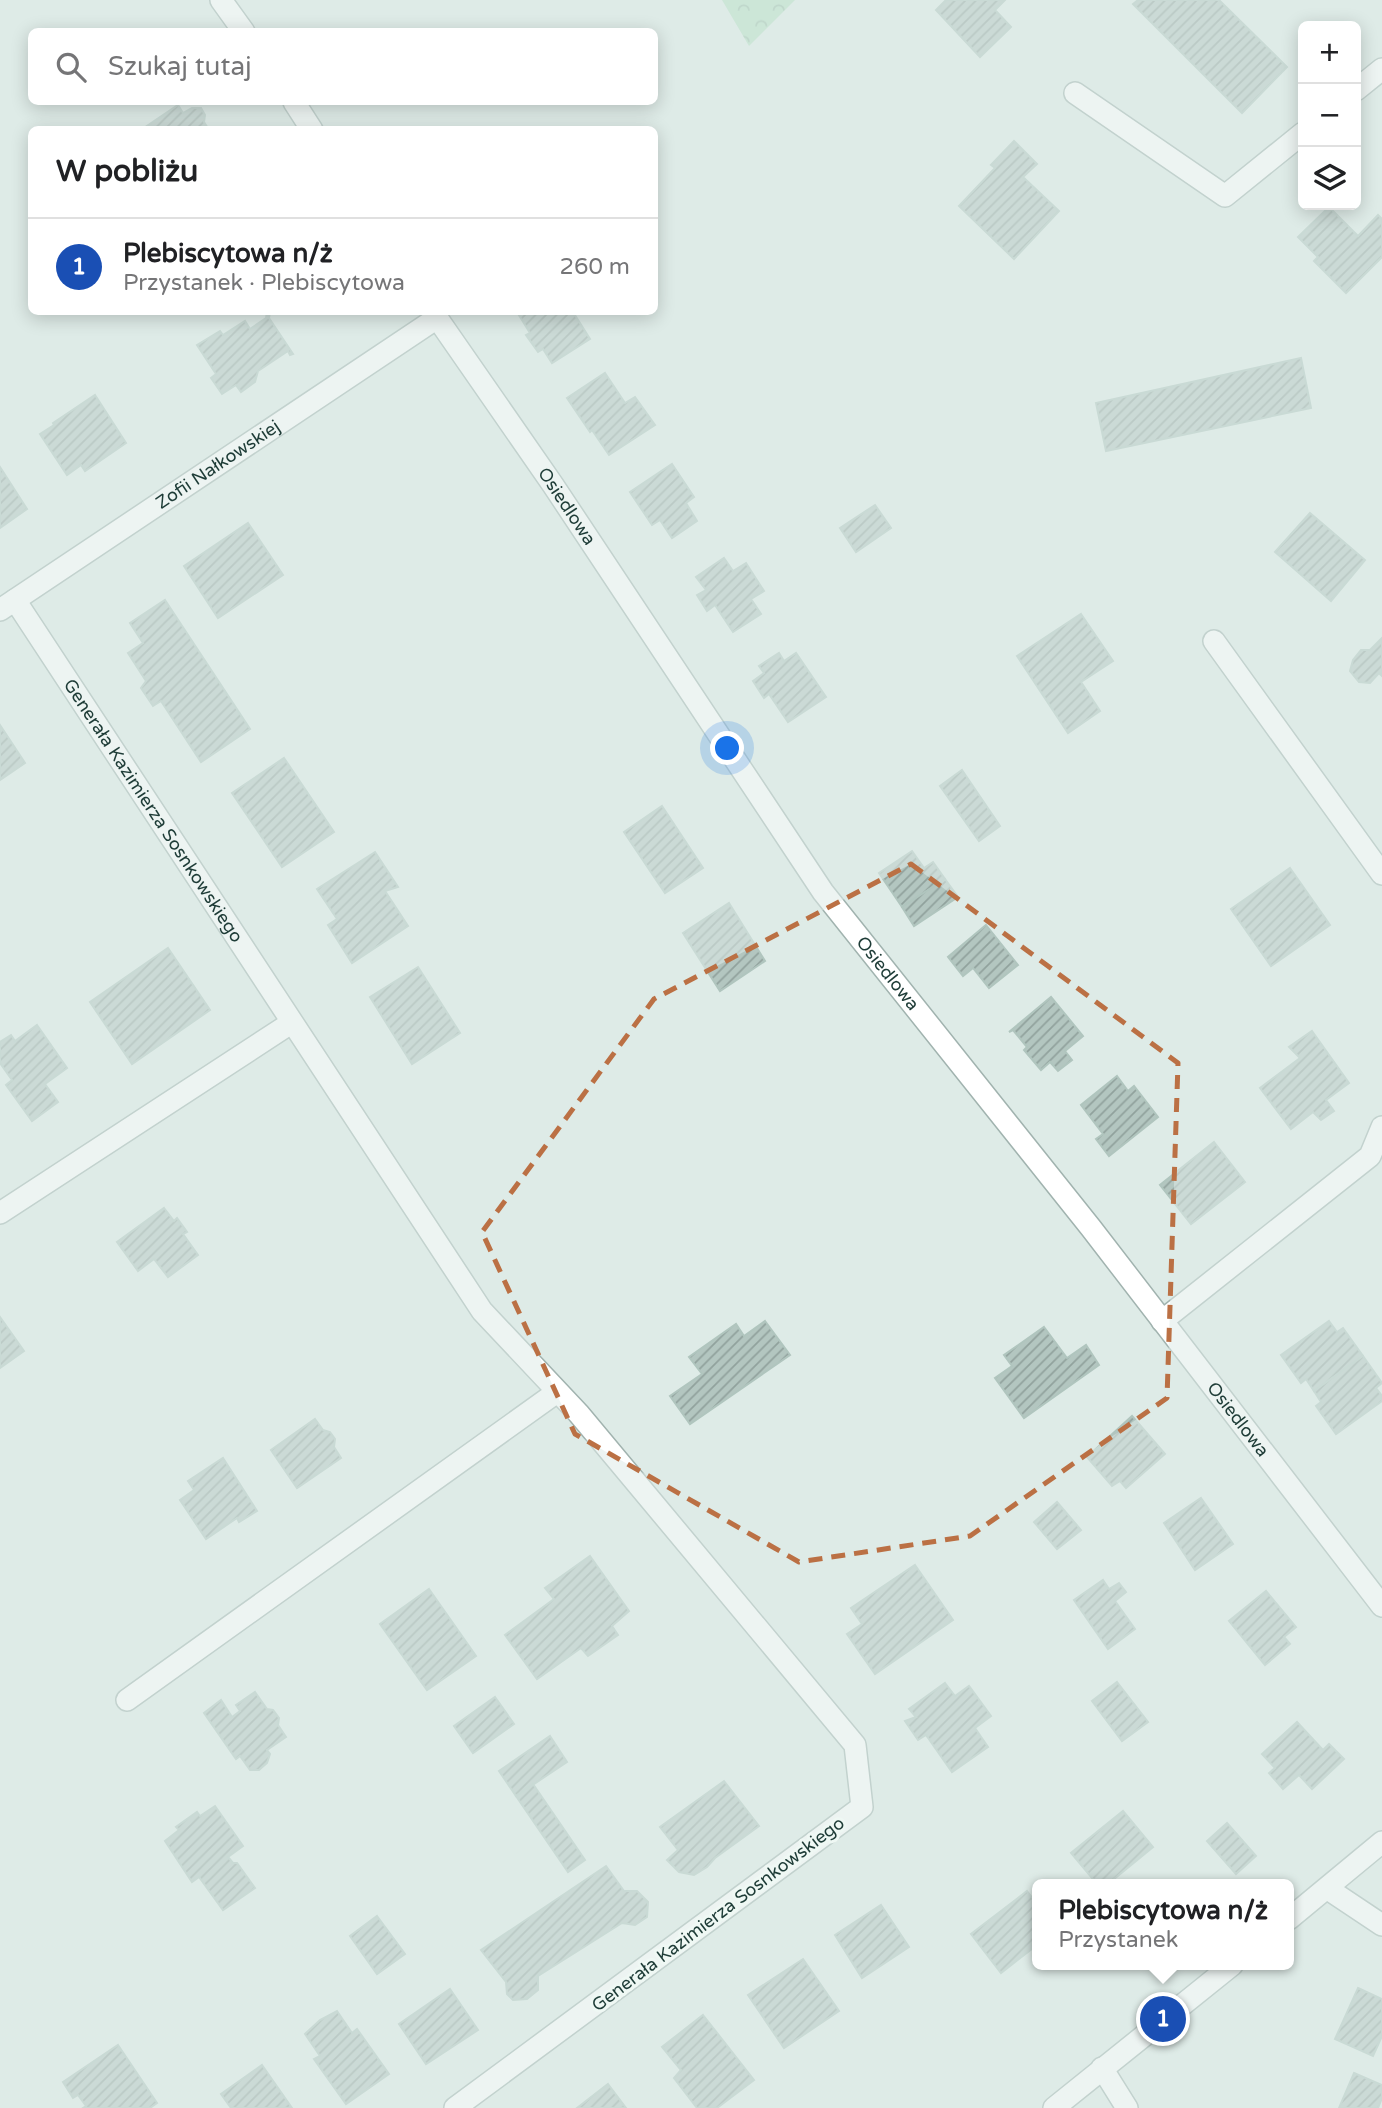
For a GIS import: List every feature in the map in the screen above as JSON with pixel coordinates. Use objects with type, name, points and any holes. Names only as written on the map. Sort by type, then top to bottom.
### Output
[{"type":"street","points":[[221,0],[241,28]]},
{"type":"street","points":[[1361,86],[1382,69]]},
{"type":"street","points":[[1075,93],[1225,196],[1298,137]]},
{"type":"street","points":[[295,105],[309,126]]},
{"type":"street","name":"Zofii Nałkowskiej","points":[[7,605],[435,315]]},
{"type":"street","name":"Osiedlowa","points":[[435,315],[553,485],[823,892],[1162,1321],[1382,1606]]},
{"type":"street","name":"Generała Kazimierza Sosnkowskiego","points":[[7,605],[291,1023],[482,1311],[557,1391],[855,1745],[862,1807],[455,2108]]},
{"type":"street","points":[[1214,641],[1382,874]]},
{"type":"street","points":[[1357,840],[1382,851]]},
{"type":"street","points":[[0,1213],[291,1023]]},
{"type":"street","points":[[1162,1321],[1370,1156],[1382,1128]]},
{"type":"street","points":[[127,1700],[557,1391]]},
{"type":"street","points":[[1294,1916],[1382,1842]]},
{"type":"street","points":[[1328,1889],[1382,1925]]},
{"type":"street","points":[[1054,2108],[1226,1970]]},
{"type":"street","points":[[1102,2068],[1127,2108]]},
{"type":"highlighted area","points":[[911,864],[1178,1063],[1167,1398],[970,1536],[799,1562],[575,1434],[482,1232],[654,999]]},
{"type":"green space","points":[[722,0],[795,0],[749,46]]},
{"type":"building","points":[[946,0],[1005,0],[995,10],[1011,27],[980,57],[936,10]]},
{"type":"building","points":[[1138,0],[1219,0],[1287,67],[1242,113],[1133,4]]},
{"type":"building","points":[[178,105],[183,113],[192,108],[201,108],[206,126],[147,126]]},
{"type":"building","points":[[1014,141],[1037,164],[1023,177],[1059,211],[1014,259],[959,206],[995,168],[991,165]]},
{"type":"building","points":[[1326,210],[1332,210],[1358,236],[1378,215],[1382,219],[1382,257],[1346,293],[1314,261],[1318,257],[1298,237]]},
{"type":"building","points":[[270,315],[293,354],[290,355],[288,351],[258,371],[255,382],[241,392],[236,385],[222,394],[211,378],[216,374],[197,345],[220,331],[223,335],[245,321],[250,329]]},
{"type":"building","points":[[519,315],[575,315],[590,339],[552,363],[543,349],[538,352],[526,335],[530,333]]},
{"type":"building","points":[[1301,358],[1311,408],[1106,451],[1096,403]]},
{"type":"building","points":[[605,373],[625,403],[635,397],[655,425],[609,455],[567,398]]},
{"type":"building","points":[[95,395],[126,443],[85,471],[81,465],[67,475],[40,434]]},
{"type":"building","points":[[672,464],[694,497],[686,503],[697,521],[672,538],[660,520],[652,525],[630,492]]},
{"type":"building","points":[[0,467],[27,509],[0,528]]},
{"type":"building","points":[[875,505],[891,528],[856,552],[840,528]]},
{"type":"building","points":[[1310,513],[1365,560],[1331,601],[1275,552]]},
{"type":"building","points":[[248,523],[283,575],[218,618],[184,566]]},
{"type":"building","points":[[724,558],[733,571],[746,563],[764,591],[751,599],[761,614],[733,632],[715,605],[707,611],[697,595],[706,590],[696,577]]},
{"type":"building","points":[[165,600],[250,729],[201,762],[161,701],[153,706],[141,688],[146,681],[128,653],[143,643],[130,623]]},
{"type":"building","points":[[1081,614],[1113,661],[1081,682],[1100,711],[1068,733],[1017,656]]},
{"type":"building","points":[[1382,638],[1382,676],[1379,673],[1370,683],[1359,682],[1350,671],[1353,660],[1361,650],[1370,650]]},
{"type":"building","points":[[779,653],[784,661],[796,653],[826,697],[788,722],[769,694],[764,698],[753,681],[764,673],[759,666]]},
{"type":"building","points":[[0,725],[25,763],[0,780]]},
{"type":"building","points":[[284,758],[334,832],[282,867],[232,793]]},
{"type":"building","points":[[962,770],[1000,826],[979,841],[940,786]]},
{"type":"building","points":[[662,806],[703,868],[665,893],[624,832]]},
{"type":"building","points":[[912,851],[924,868],[933,862],[945,879],[902,907],[879,873]]},
{"type":"building","points":[[375,852],[398,887],[385,891],[408,926],[352,963],[328,925],[337,919],[317,889]]},
{"type":"building","points":[[1290,868],[1330,925],[1271,966],[1231,909]]},
{"type":"building","points":[[945,879],[958,897],[914,926],[902,907]]},
{"type":"building","points":[[729,903],[765,961],[720,991],[683,933]]},
{"type":"building","points":[[986,925],[1018,965],[989,988],[973,968],[963,976],[948,957]]},
{"type":"building","points":[[168,948],[210,1010],[132,1064],[90,1002]]},
{"type":"building","points":[[418,967],[460,1033],[412,1064],[370,997]]},
{"type":"building","points":[[1051,997],[1083,1036],[1065,1051],[1072,1060],[1058,1071],[1050,1062],[1041,1070],[1024,1050],[1027,1047],[1013,1030],[1009,1032]]},
{"type":"building","points":[[37,1025],[67,1068],[45,1084],[58,1102],[32,1121],[6,1085],[12,1080],[0,1063],[0,1042],[11,1035],[15,1041]]},
{"type":"building","points":[[1312,1031],[1349,1083],[1326,1100],[1334,1111],[1321,1120],[1313,1112],[1291,1129],[1260,1088],[1300,1058],[1289,1047]]},
{"type":"building","points":[[1117,1076],[1128,1091],[1134,1086],[1158,1117],[1109,1156],[1096,1139],[1103,1134],[1081,1105]]},
{"type":"building","points":[[1214,1142],[1245,1182],[1191,1224],[1160,1185]]},
{"type":"building","points":[[164,1208],[174,1221],[177,1218],[187,1232],[183,1234],[198,1255],[168,1277],[154,1259],[138,1271],[117,1242]]},
{"type":"building","points":[[0,1317],[24,1351],[0,1368]]},
{"type":"building","points":[[765,1321],[790,1355],[690,1424],[670,1396],[702,1374],[689,1357],[736,1324],[744,1336]]},
{"type":"building","points":[[1329,1321],[1337,1332],[1343,1328],[1363,1356],[1314,1391],[1306,1379],[1301,1383],[1281,1355]]},
{"type":"building","points":[[1044,1327],[1067,1358],[1086,1345],[1099,1365],[1024,1418],[995,1378],[1012,1366],[1004,1355]]},
{"type":"building","points":[[1363,1356],[1382,1383],[1376,1388],[1382,1401],[1336,1434],[1316,1406],[1321,1402],[1314,1391]]},
{"type":"building","points":[[1132,1416],[1165,1454],[1126,1488],[1120,1481],[1112,1486],[1087,1457]]},
{"type":"building","points":[[315,1419],[323,1430],[330,1432],[335,1439],[334,1447],[341,1458],[297,1488],[271,1450]]},
{"type":"building","points":[[223,1458],[257,1511],[239,1522],[237,1518],[206,1539],[180,1500],[194,1490],[188,1481]]},
{"type":"building","points":[[1201,1498],[1233,1544],[1195,1570],[1164,1523]]},
{"type":"building","points":[[1057,1502],[1081,1530],[1057,1549],[1034,1522]]},
{"type":"building","points":[[590,1556],[629,1611],[612,1626],[618,1635],[588,1656],[581,1648],[537,1679],[505,1635],[554,1599],[545,1588]]},
{"type":"building","points":[[915,1565],[953,1620],[875,1674],[847,1634],[862,1624],[851,1608]]},
{"type":"building","points":[[1103,1580],[1109,1589],[1119,1583],[1126,1592],[1115,1601],[1135,1629],[1108,1649],[1074,1600]]},
{"type":"building","points":[[429,1589],[476,1656],[427,1690],[380,1624]]},
{"type":"building","points":[[1266,1591],[1296,1627],[1284,1637],[1290,1644],[1265,1665],[1229,1621]]},
{"type":"building","points":[[1117,1682],[1148,1722],[1122,1741],[1092,1701]]},
{"type":"building","points":[[945,1683],[955,1696],[969,1686],[991,1716],[975,1728],[988,1747],[952,1772],[926,1735],[918,1740],[905,1721],[916,1717],[909,1709]]},
{"type":"building","points":[[255,1692],[267,1709],[273,1710],[279,1718],[278,1725],[286,1737],[267,1750],[270,1754],[267,1763],[259,1770],[250,1770],[240,1756],[236,1759],[204,1713],[221,1700],[232,1717],[240,1711],[236,1705]]},
{"type":"building","points":[[495,1697],[514,1724],[473,1753],[454,1726]]},
{"type":"building","points":[[1297,1722],[1323,1750],[1329,1744],[1344,1759],[1312,1789],[1299,1775],[1283,1789],[1269,1773],[1275,1768],[1262,1754]]},
{"type":"building","points":[[550,1736],[567,1762],[516,1796],[499,1771]]},
{"type":"building","points":[[724,1781],[759,1826],[694,1875],[679,1872],[667,1860],[678,1850],[660,1827]]},
{"type":"building","points":[[533,1784],[585,1860],[568,1872],[516,1796]]},
{"type":"building","points":[[215,1806],[243,1846],[228,1857],[233,1863],[237,1863],[255,1888],[223,1910],[199,1877],[192,1882],[165,1841],[179,1830],[176,1827],[197,1812],[200,1816]]},
{"type":"building","points":[[1123,1811],[1153,1847],[1114,1879],[1093,1879],[1071,1853]]},
{"type":"building","points":[[1227,1823],[1256,1856],[1236,1874],[1207,1841]]},
{"type":"building","points":[[606,1866],[624,1891],[637,1891],[648,1902],[647,1917],[635,1925],[622,1923],[538,1976],[538,1990],[527,1999],[513,2000],[507,1994],[506,1982],[481,1950]]},
{"type":"building","points":[[1027,1891],[1032,1898],[1032,1949],[1001,1973],[971,1934]]},
{"type":"building","points":[[881,1905],[909,1947],[862,1978],[835,1935]]},
{"type":"building","points":[[377,1916],[405,1954],[377,1974],[350,1936]]},
{"type":"building","points":[[803,1959],[839,2011],[784,2048],[748,1995]]},
{"type":"building","points":[[1358,1988],[1382,1999],[1382,2036],[1373,2056],[1335,2039]]},
{"type":"building","points":[[450,1989],[478,2030],[426,2064],[399,2024]]},
{"type":"building","points":[[337,2011],[352,2033],[357,2029],[389,2074],[346,2104],[314,2059],[320,2056],[305,2034],[320,2020]]},
{"type":"building","points":[[703,2015],[754,2080],[717,2108],[697,2108],[674,2078],[681,2070],[662,2047]]},
{"type":"building","points":[[118,2045],[157,2103],[150,2108],[83,2108],[86,2106],[78,2095],[73,2098],[63,2082]]},
{"type":"building","points":[[262,2065],[292,2108],[231,2108],[221,2094]]},
{"type":"building","points":[[1354,2073],[1382,2085],[1382,2098],[1378,2108],[1339,2108]]},
{"type":"building","points":[[608,2084],[626,2108],[577,2108]]},
{"type":"place","name":"Plebiscytowa n/ż","points":[[1163,2019]]}]
